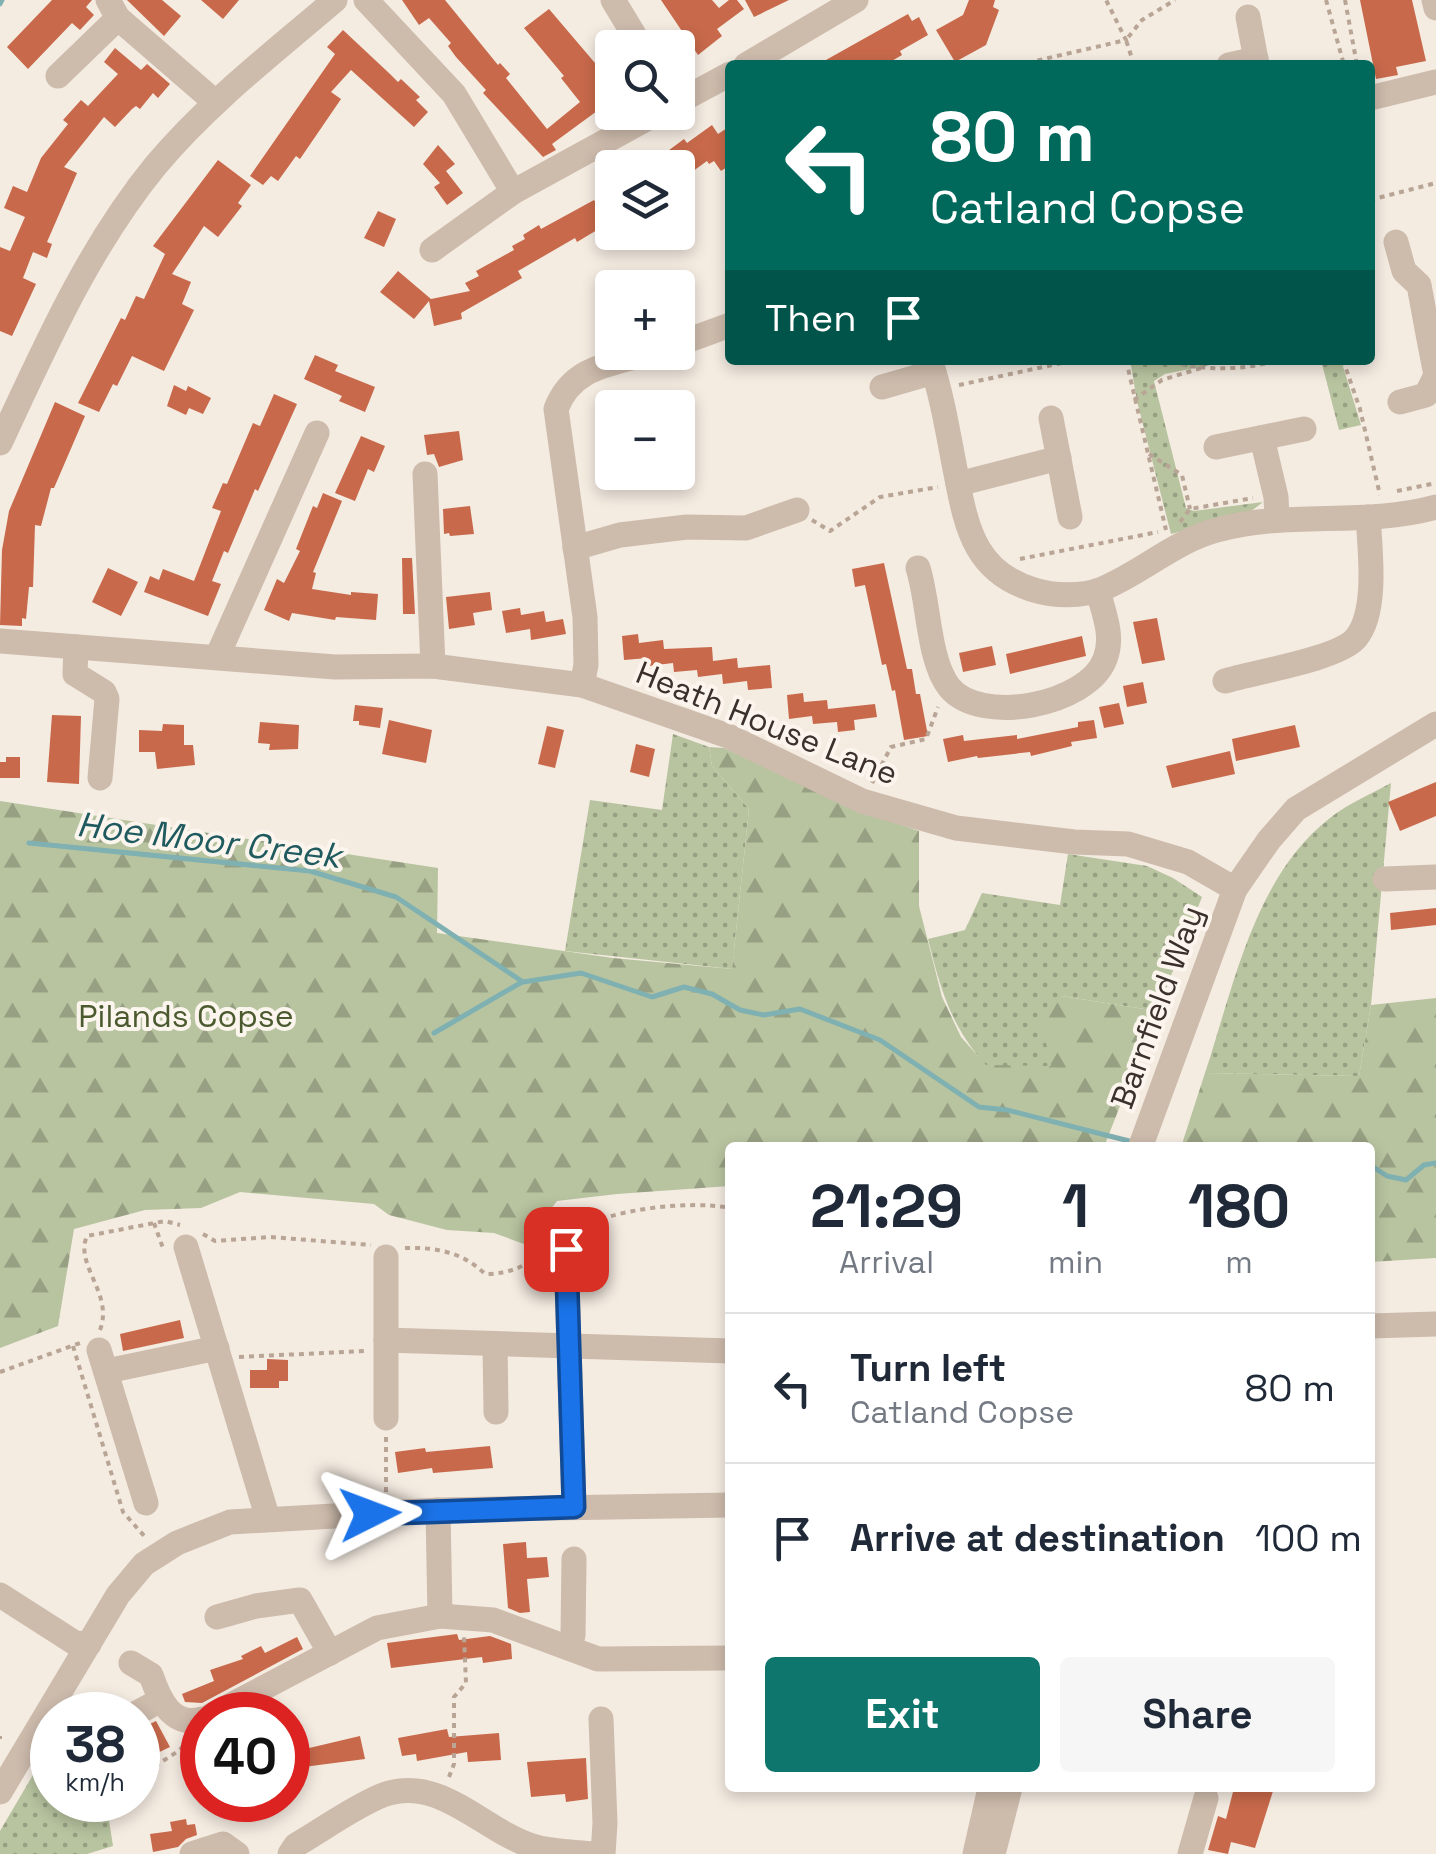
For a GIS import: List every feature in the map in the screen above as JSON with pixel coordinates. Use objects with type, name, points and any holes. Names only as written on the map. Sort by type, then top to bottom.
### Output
[{"type":"street","points":[[0,443],[66,304],[112,225],[156,165],[216,102],[335,0]]},
{"type":"street","points":[[366,0],[454,94],[513,192]]},
{"type":"street","points":[[613,0],[631,30]]},
{"type":"street","points":[[756,60],[856,0]]},
{"type":"street","points":[[1434,0],[1436,8]]},
{"type":"street","points":[[58,76],[113,9],[216,102]]},
{"type":"street","points":[[1248,17],[1256,60]]},
{"type":"street","points":[[695,93],[725,77]]},
{"type":"street","points":[[1375,97],[1436,82]]},
{"type":"street","points":[[432,250],[513,192],[626,130]]},
{"type":"street","points":[[1396,242],[1404,271],[1427,284],[1436,376],[1426,394],[1400,402]]},
{"type":"street","points":[[695,338],[725,327]]},
{"type":"street","points":[[582,685],[586,664],[584,617],[556,409],[564,390],[577,376],[596,370]]},
{"type":"street","points":[[882,386],[934,374],[967,530],[990,564],[1026,588],[1047,594],[1098,591],[1168,542],[1211,531],[1374,506],[1407,516],[1436,508]]},
{"type":"street","points":[[1051,418],[1070,517]]},
{"type":"street","points":[[1216,447],[1304,429]]},
{"type":"street","points":[[217,657],[317,433]]},
{"type":"street","points":[[1262,438],[1276,497],[1277,519]]},
{"type":"street","points":[[958,484],[1059,458]]},
{"type":"street","points":[[425,474],[432,666]]},
{"type":"street","points":[[1225,680],[1264,657],[1330,654],[1356,640],[1366,619],[1374,506]]},
{"type":"street","points":[[575,548],[620,535],[670,529],[746,528],[796,510]]},
{"type":"street","points":[[929,583],[936,659],[947,684],[960,698],[1002,708],[1054,700],[1075,690],[1099,670],[1110,638],[1098,591]]},
{"type":"street","name":"Heath House Lane","points":[[0,641],[335,667],[432,666],[582,685],[728,736],[862,801],[956,828],[1128,844],[1188,862],[1236,889]]},
{"type":"street","points":[[76,647],[75,674],[104,692],[108,699],[100,778]]},
{"type":"street","points":[[1236,889],[1296,808],[1436,724]]},
{"type":"street","points":[[1385,879],[1436,877]]},
{"type":"street","name":"Barnfield Way","points":[[1142,1142],[1236,889]]},
{"type":"street","points":[[192,1236],[218,1354],[268,1519]]},
{"type":"street","points":[[562,1244],[571,1346],[574,1507]]},
{"type":"street","points":[[386,1418],[387,1251]]},
{"type":"street","points":[[1375,1326],[1436,1324]]},
{"type":"street","points":[[386,1342],[725,1351]]},
{"type":"street","points":[[494,1344],[496,1412]]},
{"type":"street","points":[[146,1503],[103,1360],[218,1354]]},
{"type":"street","points":[[0,1792],[118,1595],[144,1564],[207,1529],[230,1522],[438,1510],[725,1505]]},
{"type":"street","points":[[438,1510],[451,1616]]},
{"type":"street","points":[[569,1648],[574,1635],[574,1559]]},
{"type":"street","points":[[0,1595],[75,1644],[88,1644]]},
{"type":"street","points":[[217,1618],[256,1606],[300,1600],[330,1653]]},
{"type":"street","points":[[254,1692],[377,1628],[451,1616],[493,1620],[598,1659],[725,1658]]},
{"type":"street","points":[[131,1663],[151,1675],[156,1692]]},
{"type":"street","points":[[600,1720],[603,1854]]},
{"type":"street","points":[[290,1854],[296,1845],[385,1794],[418,1791],[442,1796],[504,1834],[535,1847],[593,1854]]},
{"type":"street","points":[[976,1854],[989,1792]]},
{"type":"street","points":[[993,1854],[1009,1792]]},
{"type":"street","points":[[1190,1854],[1206,1798]]},
{"type":"street","points":[[192,1854],[223,1844],[237,1854]]},
{"type":"path","points":[[1106,0],[1132,60]]},
{"type":"path","points":[[1040,60],[1126,40],[1142,20],[1175,0]]},
{"type":"path","points":[[1326,0],[1343,60]]},
{"type":"path","points":[[1344,0],[1356,60]]},
{"type":"path","points":[[1375,199],[1436,182]]},
{"type":"path","points":[[934,374],[1025,365]]},
{"type":"path","points":[[990,564],[1168,542],[1127,365]]},
{"type":"path","points":[[1191,365],[1261,365]]},
{"type":"path","points":[[1346,365],[1360,409],[1374,506]]},
{"type":"path","points":[[1134,400],[1162,380],[1203,367]]},
{"type":"path","points":[[1149,454],[1182,475],[1190,509]]},
{"type":"path","points":[[796,510],[830,531],[880,497],[958,484]]},
{"type":"path","points":[[862,801],[891,747],[926,738],[947,684]]},
{"type":"path","points":[[0,1372],[92,1339],[102,1328],[101,1297],[84,1257],[86,1236],[165,1221],[192,1236],[216,1242],[270,1237],[387,1251],[430,1247],[471,1260],[485,1274],[506,1274],[562,1244],[590,1222],[698,1206],[725,1208]]},
{"type":"path","points":[[218,1354],[368,1350],[386,1342]]},
{"type":"path","points":[[386,1418],[386,1498]]},
{"type":"path","points":[[442,1796],[454,1764],[454,1697],[466,1684],[451,1616]]},
{"type":"green space","points":[[1131,365],[1210,365],[1165,374],[1154,381],[1186,508],[1194,511],[1263,502],[1250,512],[1171,534]]},
{"type":"green space","points":[[1322,365],[1343,365],[1361,425],[1339,430]]},
{"type":"green space","points":[[673,734],[709,747],[712,766],[749,809],[732,969],[565,951],[590,800],[662,810]]},
{"type":"green space","name":"Pilands Copse","points":[[709,747],[724,748],[855,809],[919,831],[919,906],[942,997],[961,1037],[986,1065],[1051,1066],[1040,1014],[1061,996],[1157,1011],[1106,1142],[725,1142],[725,1186],[557,1201],[524,1244],[494,1233],[447,1230],[389,1215],[374,1204],[240,1192],[201,1208],[145,1210],[74,1229],[58,1326],[0,1348],[0,801],[438,868],[437,933],[613,958],[732,969],[749,809],[712,766]]},
{"type":"green space","points":[[1391,783],[1371,1005],[1359,1076],[1205,1073],[1250,935],[1282,870],[1330,818]]},
{"type":"green space","points":[[1068,854],[1147,866],[1202,897],[1157,1011],[1061,996],[1051,1066],[986,1066],[948,1006],[928,939],[965,930],[982,893],[1060,905]]},
{"type":"green space","points":[[1436,998],[1436,1258],[1375,1262],[1375,1142],[1183,1142],[1205,1073],[1359,1076],[1371,1005]]},
{"type":"green space","points":[[30,1780],[30,1822],[109,1822],[113,1846],[87,1854],[0,1854],[0,1831]]},
{"type":"building","points":[[52,0],[92,0],[86,7],[94,15],[80,30],[72,23],[28,69],[7,47]]},
{"type":"building","points":[[127,0],[162,0],[181,16],[164,36]]},
{"type":"building","points":[[201,0],[239,0],[223,19]]},
{"type":"building","points":[[402,0],[445,0],[498,65],[510,74],[506,78],[547,129],[580,102],[524,28],[549,9],[595,63],[595,112],[552,144],[556,150],[543,157],[483,93],[486,90],[456,57],[448,46],[451,43],[429,18],[419,25]]},
{"type":"building","points":[[661,0],[712,0],[719,8],[729,0],[737,0],[744,9],[717,29],[722,36],[698,55],[695,30],[681,30]]},
{"type":"building","points":[[745,0],[789,0],[754,17]]},
{"type":"building","points":[[969,0],[995,0],[993,7],[999,10],[986,45],[954,60],[936,30],[963,15]]},
{"type":"building","points":[[1360,0],[1412,0],[1426,61],[1396,67],[1398,75],[1376,79]]},
{"type":"building","points":[[908,14],[912,21],[919,17],[928,35],[900,51],[902,55],[894,60],[826,60]]},
{"type":"building","points":[[343,30],[398,82],[401,79],[420,97],[416,100],[428,112],[414,127],[351,70],[331,92],[341,99],[300,159],[296,156],[278,181],[271,176],[263,185],[250,176],[335,54],[327,47]]},
{"type":"building","points":[[115,48],[141,70],[147,64],[170,84],[158,98],[153,93],[140,109],[132,109],[115,127],[104,117],[64,167],[77,173],[47,242],[52,244],[47,258],[33,252],[23,278],[36,284],[12,336],[0,331],[0,247],[10,251],[25,217],[4,208],[13,186],[27,192],[41,158],[68,124],[63,120],[81,100],[88,106],[118,74],[104,62]]},
{"type":"building","points":[[712,125],[718,134],[725,129],[725,168],[721,171],[714,161],[707,161],[695,170],[695,150],[669,150],[684,139],[687,143]]},
{"type":"building","points":[[438,145],[455,164],[446,171],[463,193],[447,205],[434,187],[440,183],[423,164]]},
{"type":"building","points":[[218,160],[251,185],[238,203],[242,206],[218,237],[204,226],[172,274],[191,282],[182,304],[194,310],[164,371],[132,356],[99,412],[78,403],[121,318],[125,320],[136,296],[144,299],[165,254],[153,246]]},
{"type":"building","points":[[594,200],[595,231],[577,242],[575,238],[518,271],[522,278],[461,313],[462,319],[434,326],[429,301],[414,319],[380,292],[398,271],[431,299],[470,291],[465,283],[479,276],[476,271],[514,250],[512,246],[525,239],[523,235]]},
{"type":"building","points":[[378,211],[396,219],[384,247],[364,238]]},
{"type":"building","points":[[315,355],[338,365],[335,371],[375,387],[365,412],[339,401],[342,396],[304,379]]},
{"type":"building","points":[[174,385],[186,391],[188,386],[211,398],[203,414],[189,408],[186,415],[167,406]]},
{"type":"building","points":[[274,394],[297,404],[228,553],[224,551],[212,581],[221,584],[208,616],[144,592],[150,576],[159,580],[163,569],[194,581],[221,511],[212,508],[223,483],[227,484],[253,423],[260,426]]},
{"type":"building","points":[[55,402],[85,416],[51,488],[41,526],[35,525],[33,587],[29,587],[26,619],[22,618],[22,626],[0,625],[2,550],[9,511]]},
{"type":"building","points":[[459,431],[463,460],[439,467],[434,454],[427,455],[424,435]]},
{"type":"building","points":[[361,436],[385,446],[374,472],[368,469],[355,501],[335,493]]},
{"type":"building","points":[[323,493],[342,501],[313,572],[316,573],[312,589],[351,595],[378,594],[376,620],[335,620],[292,613],[289,621],[264,610],[277,579],[284,583],[300,551],[296,549],[313,506],[317,508]]},
{"type":"building","points":[[470,506],[474,534],[444,534],[443,509]]},
{"type":"building","points":[[402,558],[412,558],[415,614],[403,614]]},
{"type":"building","points":[[884,563],[907,669],[912,669],[916,694],[920,694],[928,736],[904,740],[895,690],[892,691],[886,664],[882,665],[865,585],[855,587],[852,569]]},
{"type":"building","points":[[108,568],[138,582],[121,616],[92,602]]},
{"type":"building","points":[[490,592],[492,610],[473,613],[475,625],[449,629],[446,597]]},
{"type":"building","points":[[520,608],[521,615],[544,611],[546,622],[563,619],[566,634],[531,640],[530,629],[506,633],[502,611]]},
{"type":"building","points":[[1157,618],[1165,660],[1142,664],[1133,622]]},
{"type":"building","points":[[638,634],[639,643],[663,640],[664,649],[712,647],[713,661],[737,658],[738,668],[770,665],[772,688],[748,690],[747,681],[723,684],[722,674],[698,677],[697,670],[674,672],[673,663],[649,666],[648,658],[624,660],[622,636]]},
{"type":"building","points":[[1082,636],[1086,656],[1010,674],[1006,654]]},
{"type":"building","points":[[992,646],[996,665],[963,672],[959,653]]},
{"type":"building","points":[[1143,682],[1147,703],[1127,707],[1123,686]]},
{"type":"building","points":[[803,693],[804,702],[827,700],[828,709],[875,704],[877,717],[854,720],[855,730],[838,732],[837,722],[813,724],[812,716],[789,719],[787,695]]},
{"type":"building","points":[[1119,703],[1124,724],[1104,728],[1099,707]]},
{"type":"building","points":[[355,705],[383,708],[380,728],[353,721]]},
{"type":"building","points":[[52,715],[81,716],[79,784],[47,782]]},
{"type":"building","points":[[389,720],[432,730],[426,763],[382,754]]},
{"type":"building","points":[[1094,720],[1097,738],[1031,756],[1030,752],[948,762],[943,739],[963,735],[964,741],[1017,735],[1017,739]]},
{"type":"building","points":[[260,722],[299,725],[298,749],[269,750],[270,744],[258,743]]},
{"type":"building","points":[[163,724],[184,725],[184,745],[193,745],[195,765],[157,769],[155,752],[139,752],[139,730],[162,731]]},
{"type":"building","points":[[1295,725],[1300,747],[1236,761],[1232,739]]},
{"type":"building","points":[[547,726],[564,730],[555,768],[538,764]]},
{"type":"building","points":[[636,744],[655,749],[649,777],[630,772]]},
{"type":"building","points":[[1230,751],[1235,774],[1172,788],[1166,766]]},
{"type":"building","points":[[6,757],[20,757],[20,778],[0,778],[0,762],[6,762]]},
{"type":"building","points":[[1436,782],[1436,816],[1400,831],[1388,802]]},
{"type":"building","points":[[1436,908],[1436,925],[1391,930],[1390,913]]},
{"type":"building","points":[[180,1320],[184,1338],[123,1351],[120,1334]]},
{"type":"building","points":[[267,1359],[288,1360],[288,1381],[279,1381],[279,1388],[250,1388],[250,1370],[267,1370]]},
{"type":"building","points":[[490,1446],[493,1468],[433,1473],[432,1468],[398,1473],[395,1452]]},
{"type":"building","points":[[526,1542],[527,1558],[547,1557],[549,1577],[527,1579],[530,1612],[520,1613],[508,1608],[503,1544]]},
{"type":"building","points":[[457,1634],[459,1640],[490,1636],[511,1644],[512,1659],[483,1663],[482,1657],[391,1668],[387,1643]]},
{"type":"building","points":[[297,1637],[303,1649],[223,1692],[187,1692],[214,1681],[210,1670],[243,1659],[241,1656],[261,1646],[265,1653]]},
{"type":"building","points":[[160,1728],[170,1747],[160,1752]]},
{"type":"building","points":[[447,1729],[449,1737],[499,1733],[501,1760],[468,1762],[467,1752],[417,1761],[416,1754],[402,1756],[398,1738]]},
{"type":"building","points":[[360,1736],[365,1759],[310,1766],[310,1748]]},
{"type":"building","points":[[586,1758],[588,1799],[566,1802],[565,1794],[531,1797],[527,1762]]},
{"type":"building","points":[[1233,1792],[1273,1792],[1255,1848],[1231,1842],[1228,1854],[1208,1850],[1218,1816],[1226,1819]]},
{"type":"building","points":[[170,1822],[195,1824],[197,1835],[178,1847],[153,1852],[150,1834],[172,1831]]},
{"type":"waterway","name":"Hoe Moor Creek","points":[[0,4],[2,0]]},
{"type":"waterway","name":"Hoe Moor Creek","points":[[29,843],[310,871],[396,897],[523,982],[581,973],[652,997],[684,987],[712,994],[740,1010],[764,1015],[800,1009],[880,1040],[979,1107],[1007,1110],[1133,1142]]},
{"type":"waterway","points":[[434,1033],[522,982]]},
{"type":"waterway","name":"Hoe Moor Creek","points":[[1375,1168],[1387,1176],[1406,1180],[1424,1165],[1436,1163]]},
{"type":"route","points":[[370,1514],[574,1507],[566,1249]]}]
